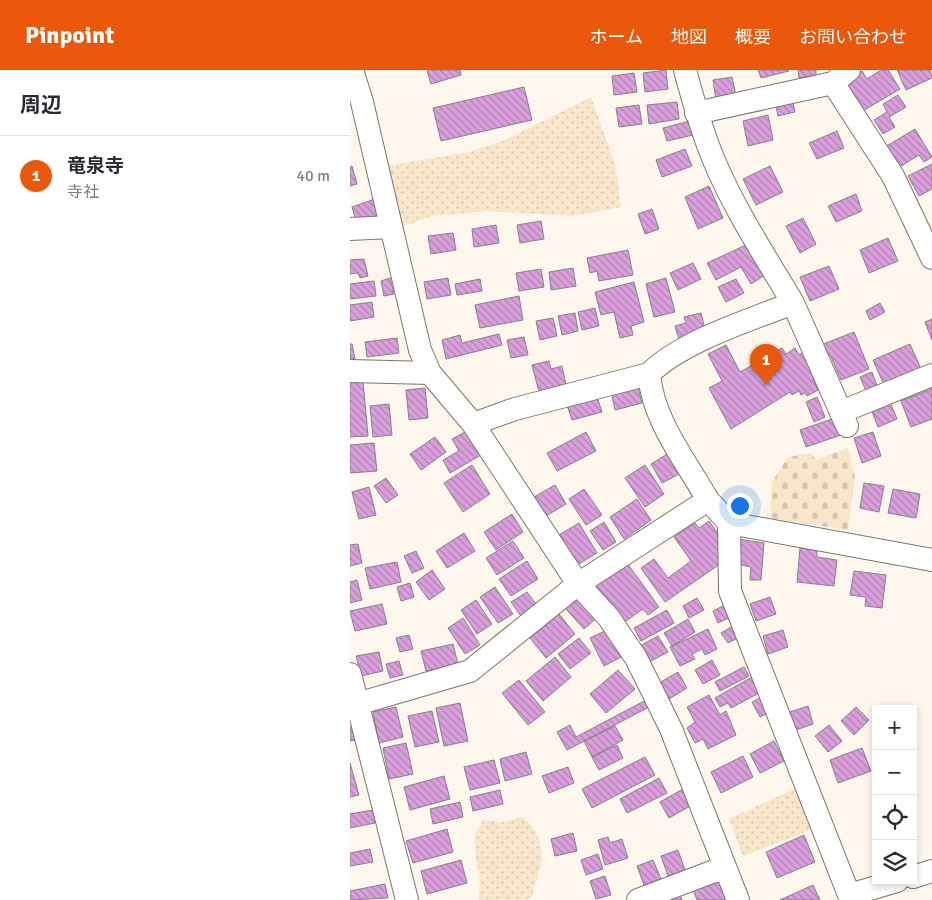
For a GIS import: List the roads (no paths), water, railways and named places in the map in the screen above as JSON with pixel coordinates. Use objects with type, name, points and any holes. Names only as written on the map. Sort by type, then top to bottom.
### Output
[{"type":"street","points":[[352,70],[362,102],[420,350],[430,373],[473,424],[578,584],[609,618],[636,658],[671,729],[738,900]]},
{"type":"street","points":[[685,70],[696,113],[714,159],[745,223],[793,303],[844,419],[932,375]]},
{"type":"street","points":[[696,113],[841,76],[893,176],[924,216],[932,258]]},
{"type":"street","points":[[350,229],[391,227]]},
{"type":"street","points":[[473,424],[515,409],[649,374],[661,362],[712,336],[793,303]]},
{"type":"street","points":[[350,371],[430,373]]},
{"type":"street","points":[[649,374],[651,390],[659,416],[708,500],[729,523],[932,560]]},
{"type":"street","points":[[354,706],[470,671],[578,584],[708,500]]},
{"type":"street","points":[[729,523],[730,591],[850,897],[885,885]]},
{"type":"street","points":[[350,674],[354,706],[407,900]]},
{"type":"street","points":[[638,900],[725,867]]},
{"type":"street","points":[[917,875],[932,871]]},
{"type":"place","name":"竜泉寺","points":[[766,385]]}]
